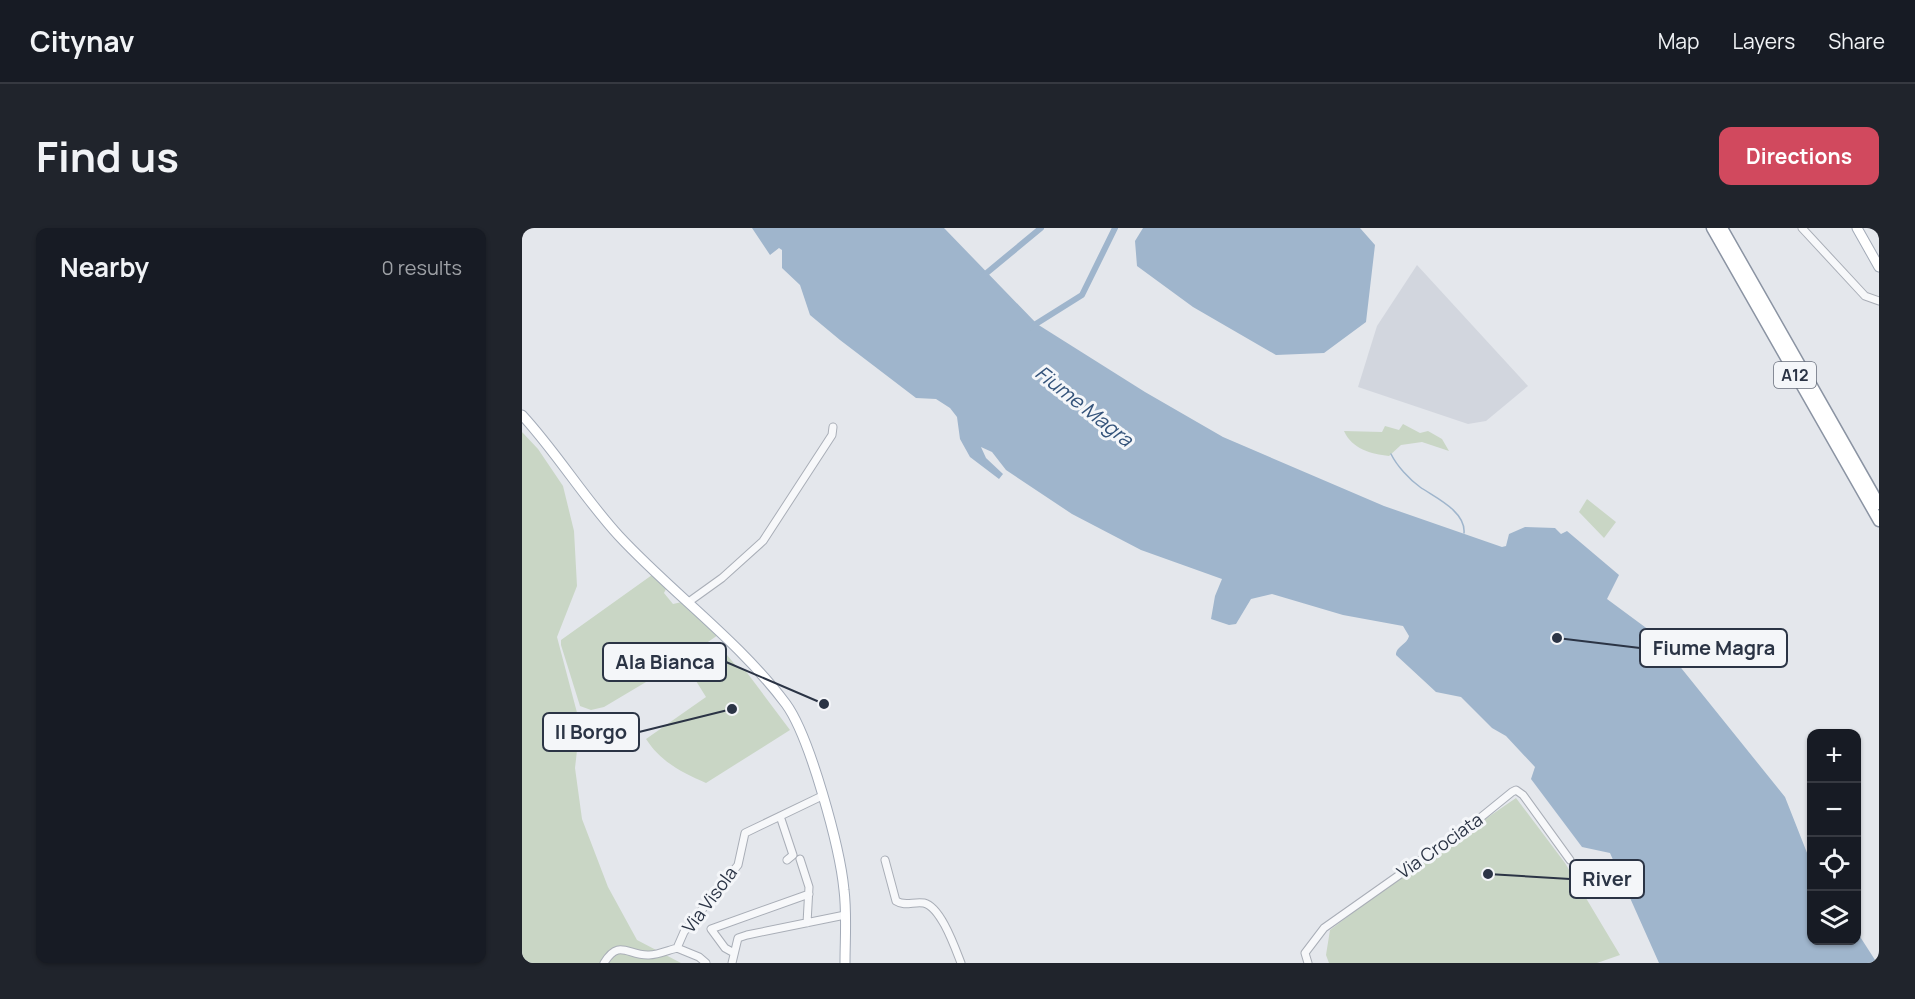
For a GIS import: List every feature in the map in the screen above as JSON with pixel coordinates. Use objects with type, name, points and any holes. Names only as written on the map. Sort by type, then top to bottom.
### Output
[{"type":"highway","name":"A12","points":[[1712,228],[1879,521]]},
{"type":"highway","name":"A12","points":[[1722,228],[1879,504]]},
{"type":"main road","points":[[1857,228],[1879,267]]},
{"type":"main road","points":[[522,415],[618,535],[690,602],[786,705],[799,730],[822,796],[843,880],[845,963]]},
{"type":"street","points":[[1802,228],[1865,296],[1879,301]]},
{"type":"street","points":[[690,602],[722,578],[763,541],[832,435],[833,427]]},
{"type":"street","name":"Via Crociata","points":[[1308,963],[1305,953],[1324,928],[1516,790],[1523,795],[1570,860]]},
{"type":"street","name":"Via Visola","points":[[706,963],[699,957],[677,948],[684,932],[696,915],[738,865],[745,833],[822,796]]},
{"type":"street","points":[[780,816],[793,855],[787,860]]},
{"type":"street","points":[[800,859],[806,870],[809,894],[807,922]]},
{"type":"street","points":[[885,860],[896,901],[904,904],[921,902],[932,908],[942,920],[961,963]]},
{"type":"street","name":"Via Visola","points":[[734,953],[725,948],[711,929],[809,894]]},
{"type":"street","points":[[732,963],[738,938],[845,915]]},
{"type":"street","points":[[604,963],[610,952],[619,949],[649,956],[677,948]]},
{"type":"shaded area","points":[[1417,265],[1528,386],[1486,421],[1468,424],[1358,387],[1377,326]]},
{"type":"green space","points":[[1403,424],[1420,433],[1428,431],[1442,439],[1449,451],[1422,442],[1401,445],[1389,456],[1382,455],[1357,446],[1344,431],[1382,432],[1385,426],[1399,430]]},
{"type":"green space","points":[[522,432],[538,449],[563,486],[574,531],[577,586],[557,637],[580,724],[575,768],[582,819],[608,887],[637,940],[681,963],[522,963]]},
{"type":"green space","points":[[1587,499],[1616,522],[1604,538],[1579,512]]},
{"type":"green space","points":[[652,575],[666,589],[664,593],[673,604],[682,602],[718,635],[692,653],[694,656],[717,643],[737,667],[745,670],[790,730],[706,783],[672,766],[646,739],[706,697],[683,660],[604,707],[591,710],[580,706],[561,645],[561,640]]},
{"type":"green space","points":[[1516,798],[1565,863],[1620,955],[1597,963],[1329,963],[1326,955],[1330,930],[1389,885]]},
{"type":"water","points":[[752,228],[944,228],[1037,324],[1145,392],[1223,437],[1384,506],[1502,547],[1506,546],[1509,534],[1525,527],[1555,528],[1561,534],[1567,531],[1619,575],[1607,599],[1653,633],[1785,797],[1807,853],[1807,945],[1861,945],[1861,938],[1877,963],[1659,963],[1610,853],[1582,847],[1531,779],[1535,767],[1506,736],[1492,728],[1461,697],[1436,692],[1396,655],[1409,636],[1403,626],[1343,615],[1272,594],[1251,599],[1236,624],[1229,625],[1211,619],[1215,596],[1222,579],[1141,550],[1072,514],[1006,470],[992,452],[981,447],[986,458],[1003,474],[999,479],[970,457],[960,439],[957,417],[950,408],[936,399],[916,398],[810,315],[800,285],[782,268],[782,250],[779,248],[770,255]]},
{"type":"water","points":[[1143,228],[1360,228],[1375,245],[1366,322],[1324,353],[1276,355],[1193,307],[1137,266],[1135,241]]},
{"type":"waterway","points":[[983,276],[1041,228]]},
{"type":"waterway","points":[[1031,327],[1082,295],[1115,228]]},
{"type":"waterway","points":[[1391,454],[1412,480],[1455,511],[1463,525],[1464,533]]},
{"type":"place","name":"Fiume Magra","points":[[1557,638]]},
{"type":"place","name":"Ala Bianca","points":[[824,704]]},
{"type":"place","name":"Il Borgo","points":[[732,709]]},
{"type":"place","name":"River","points":[[1488,874]]}]
